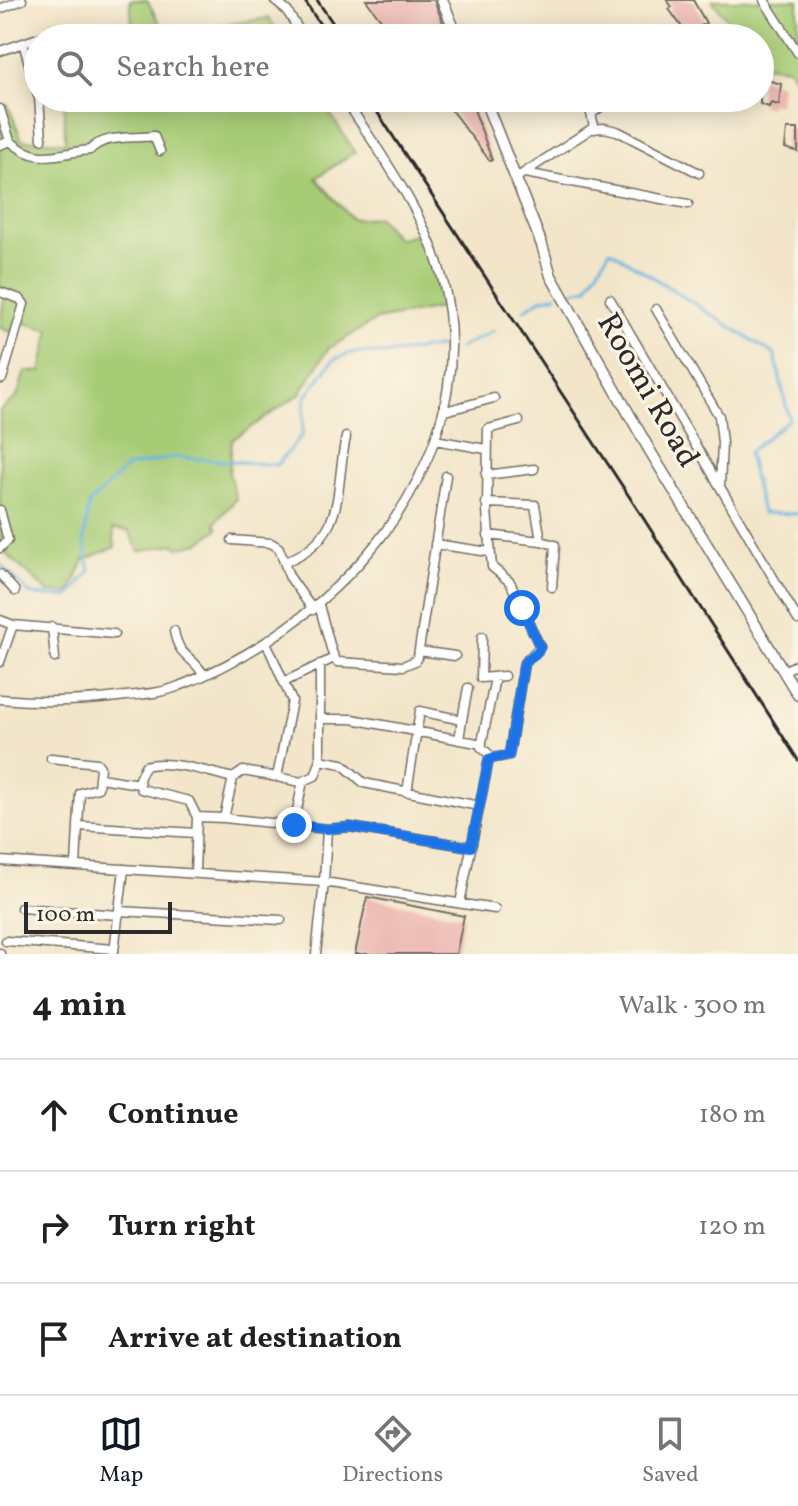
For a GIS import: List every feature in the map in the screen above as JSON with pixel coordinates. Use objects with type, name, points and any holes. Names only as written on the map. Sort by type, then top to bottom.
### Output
[{"type":"street","points":[[0,9],[22,0]]},
{"type":"street","points":[[274,0],[287,11],[295,24]]},
{"type":"street","points":[[442,0],[452,24]]},
{"type":"street","points":[[764,0],[798,53]]},
{"type":"street","points":[[0,51],[23,43],[24,47]]},
{"type":"street","points":[[0,109],[10,141],[22,151],[41,159],[90,150],[95,144],[110,140],[154,136],[160,151]]},
{"type":"street","points":[[39,112],[42,139]]},
{"type":"street","points":[[0,699],[76,703],[151,693],[178,687],[204,675],[266,642],[316,607],[371,551],[410,493],[445,411],[450,362],[449,314],[441,268],[431,239],[353,112]]},
{"type":"street","name":"Roomi Road","points":[[491,112],[520,175],[551,276],[650,451],[798,695]]},
{"type":"street","points":[[594,112],[591,114],[595,129]]},
{"type":"street","points":[[520,175],[595,129],[604,128],[617,131],[699,173]]},
{"type":"street","points":[[0,145],[10,141]]},
{"type":"street","points":[[520,175],[688,204]]},
{"type":"street","points":[[0,292],[20,299],[24,304],[2,379]]},
{"type":"street","points":[[610,299],[798,620]]},
{"type":"street","points":[[656,309],[719,416],[722,443],[720,486]]},
{"type":"street","points":[[445,411],[494,398]]},
{"type":"street","points":[[460,903],[489,759],[509,755],[524,663],[540,647],[510,582],[492,567],[489,552],[486,503],[488,429],[519,421]]},
{"type":"street","points":[[285,562],[311,548],[334,520],[346,437]]},
{"type":"street","points":[[435,440],[486,449]]},
{"type":"street","points":[[486,475],[534,469]]},
{"type":"street","points":[[232,540],[271,543],[279,548],[289,576],[316,607],[334,658],[344,663],[403,666],[415,661],[419,651],[446,476]]},
{"type":"street","points":[[486,503],[534,504],[541,541]]},
{"type":"street","points":[[0,510],[8,540],[0,548]]},
{"type":"street","points":[[488,535],[555,545],[552,587]]},
{"type":"street","points":[[435,544],[489,552]]},
{"type":"street","points":[[0,574],[15,591]]},
{"type":"street","points":[[0,620],[13,625],[114,634]]},
{"type":"street","points":[[0,662],[13,625]]},
{"type":"street","points":[[52,627],[55,658]]},
{"type":"street","points":[[174,631],[180,652],[196,663],[204,675]]},
{"type":"street","points":[[482,637],[481,678],[500,677],[481,747],[492,757]]},
{"type":"street","points":[[266,642],[292,701],[277,777]]},
{"type":"street","points":[[419,651],[455,656]]},
{"type":"street","points":[[284,682],[334,658]]},
{"type":"street","points":[[224,818],[233,778],[243,771],[303,781],[315,776],[320,760],[320,664]]},
{"type":"street","points":[[783,671],[798,664]]},
{"type":"street","points":[[459,740],[468,688]]},
{"type":"street","points":[[407,792],[420,711],[462,720]]},
{"type":"street","points":[[320,719],[352,719],[482,744]]},
{"type":"street","points":[[51,758],[97,763],[100,767],[98,788],[80,793],[76,866]]},
{"type":"street","points":[[320,760],[350,768],[364,783],[479,806]]},
{"type":"street","points":[[195,873],[197,817],[189,801],[141,789],[139,784],[145,766],[154,764],[233,778]]},
{"type":"street","points":[[100,778],[139,784]]},
{"type":"street","points":[[294,825],[303,781]]},
{"type":"street","points":[[197,817],[327,829],[350,827],[471,847]]},
{"type":"street","points":[[78,826],[196,833]]},
{"type":"street","points":[[316,954],[327,829]]},
{"type":"street","points":[[0,861],[324,882],[495,909]]},
{"type":"street","points":[[6,941],[114,951],[124,869]]},
{"type":"street","points":[[21,908],[281,920]]},
{"type":"green space","points":[[130,0],[147,0],[160,24],[132,24]]},
{"type":"green space","points":[[712,0],[798,0],[798,82],[788,68],[774,66],[774,24],[731,24]]},
{"type":"green space","points":[[269,18],[273,24],[227,24]]},
{"type":"green space","points":[[8,105],[22,140],[65,142],[64,112],[329,112],[355,152],[316,178],[352,219],[378,217],[397,239],[422,233],[445,307],[376,320],[328,349],[300,394],[232,440],[229,473],[236,499],[215,523],[218,529],[199,543],[139,551],[129,531],[113,529],[115,547],[84,560],[70,593],[48,592],[5,553],[0,542],[0,410],[17,397],[25,371],[41,372],[50,330],[21,322],[11,332],[0,328],[5,289],[0,286],[0,107]]},
{"type":"building","points":[[366,0],[434,0],[443,24],[384,24]]},
{"type":"building","points":[[667,0],[693,0],[706,23],[680,24],[669,9],[672,7]]},
{"type":"building","points":[[774,82],[781,84],[779,105],[774,104]]},
{"type":"building","points":[[453,112],[475,112],[490,161]]},
{"type":"building","points":[[787,129],[798,129],[798,152],[785,148]]},
{"type":"building","points":[[367,897],[464,916],[456,954],[355,954]]},
{"type":"waterway","points":[[564,293],[587,288],[610,250],[775,355],[789,419],[748,453],[762,513],[798,514]]},
{"type":"waterway","points":[[524,310],[541,299],[557,295]]},
{"type":"waterway","points":[[460,348],[493,331]]},
{"type":"waterway","points":[[0,564],[32,595],[69,597],[90,571],[84,541],[89,504],[127,467],[176,457],[277,465],[302,435],[305,398],[334,359],[354,352],[388,354],[439,347]]},
{"type":"railway","points":[[304,0],[320,24]]},
{"type":"railway","points":[[317,0],[333,24]]},
{"type":"railway","points":[[377,112],[798,760]]},
{"type":"route","points":[[294,825],[327,829],[350,827],[471,847],[489,759],[509,755],[524,663],[540,647],[522,608]]}]
